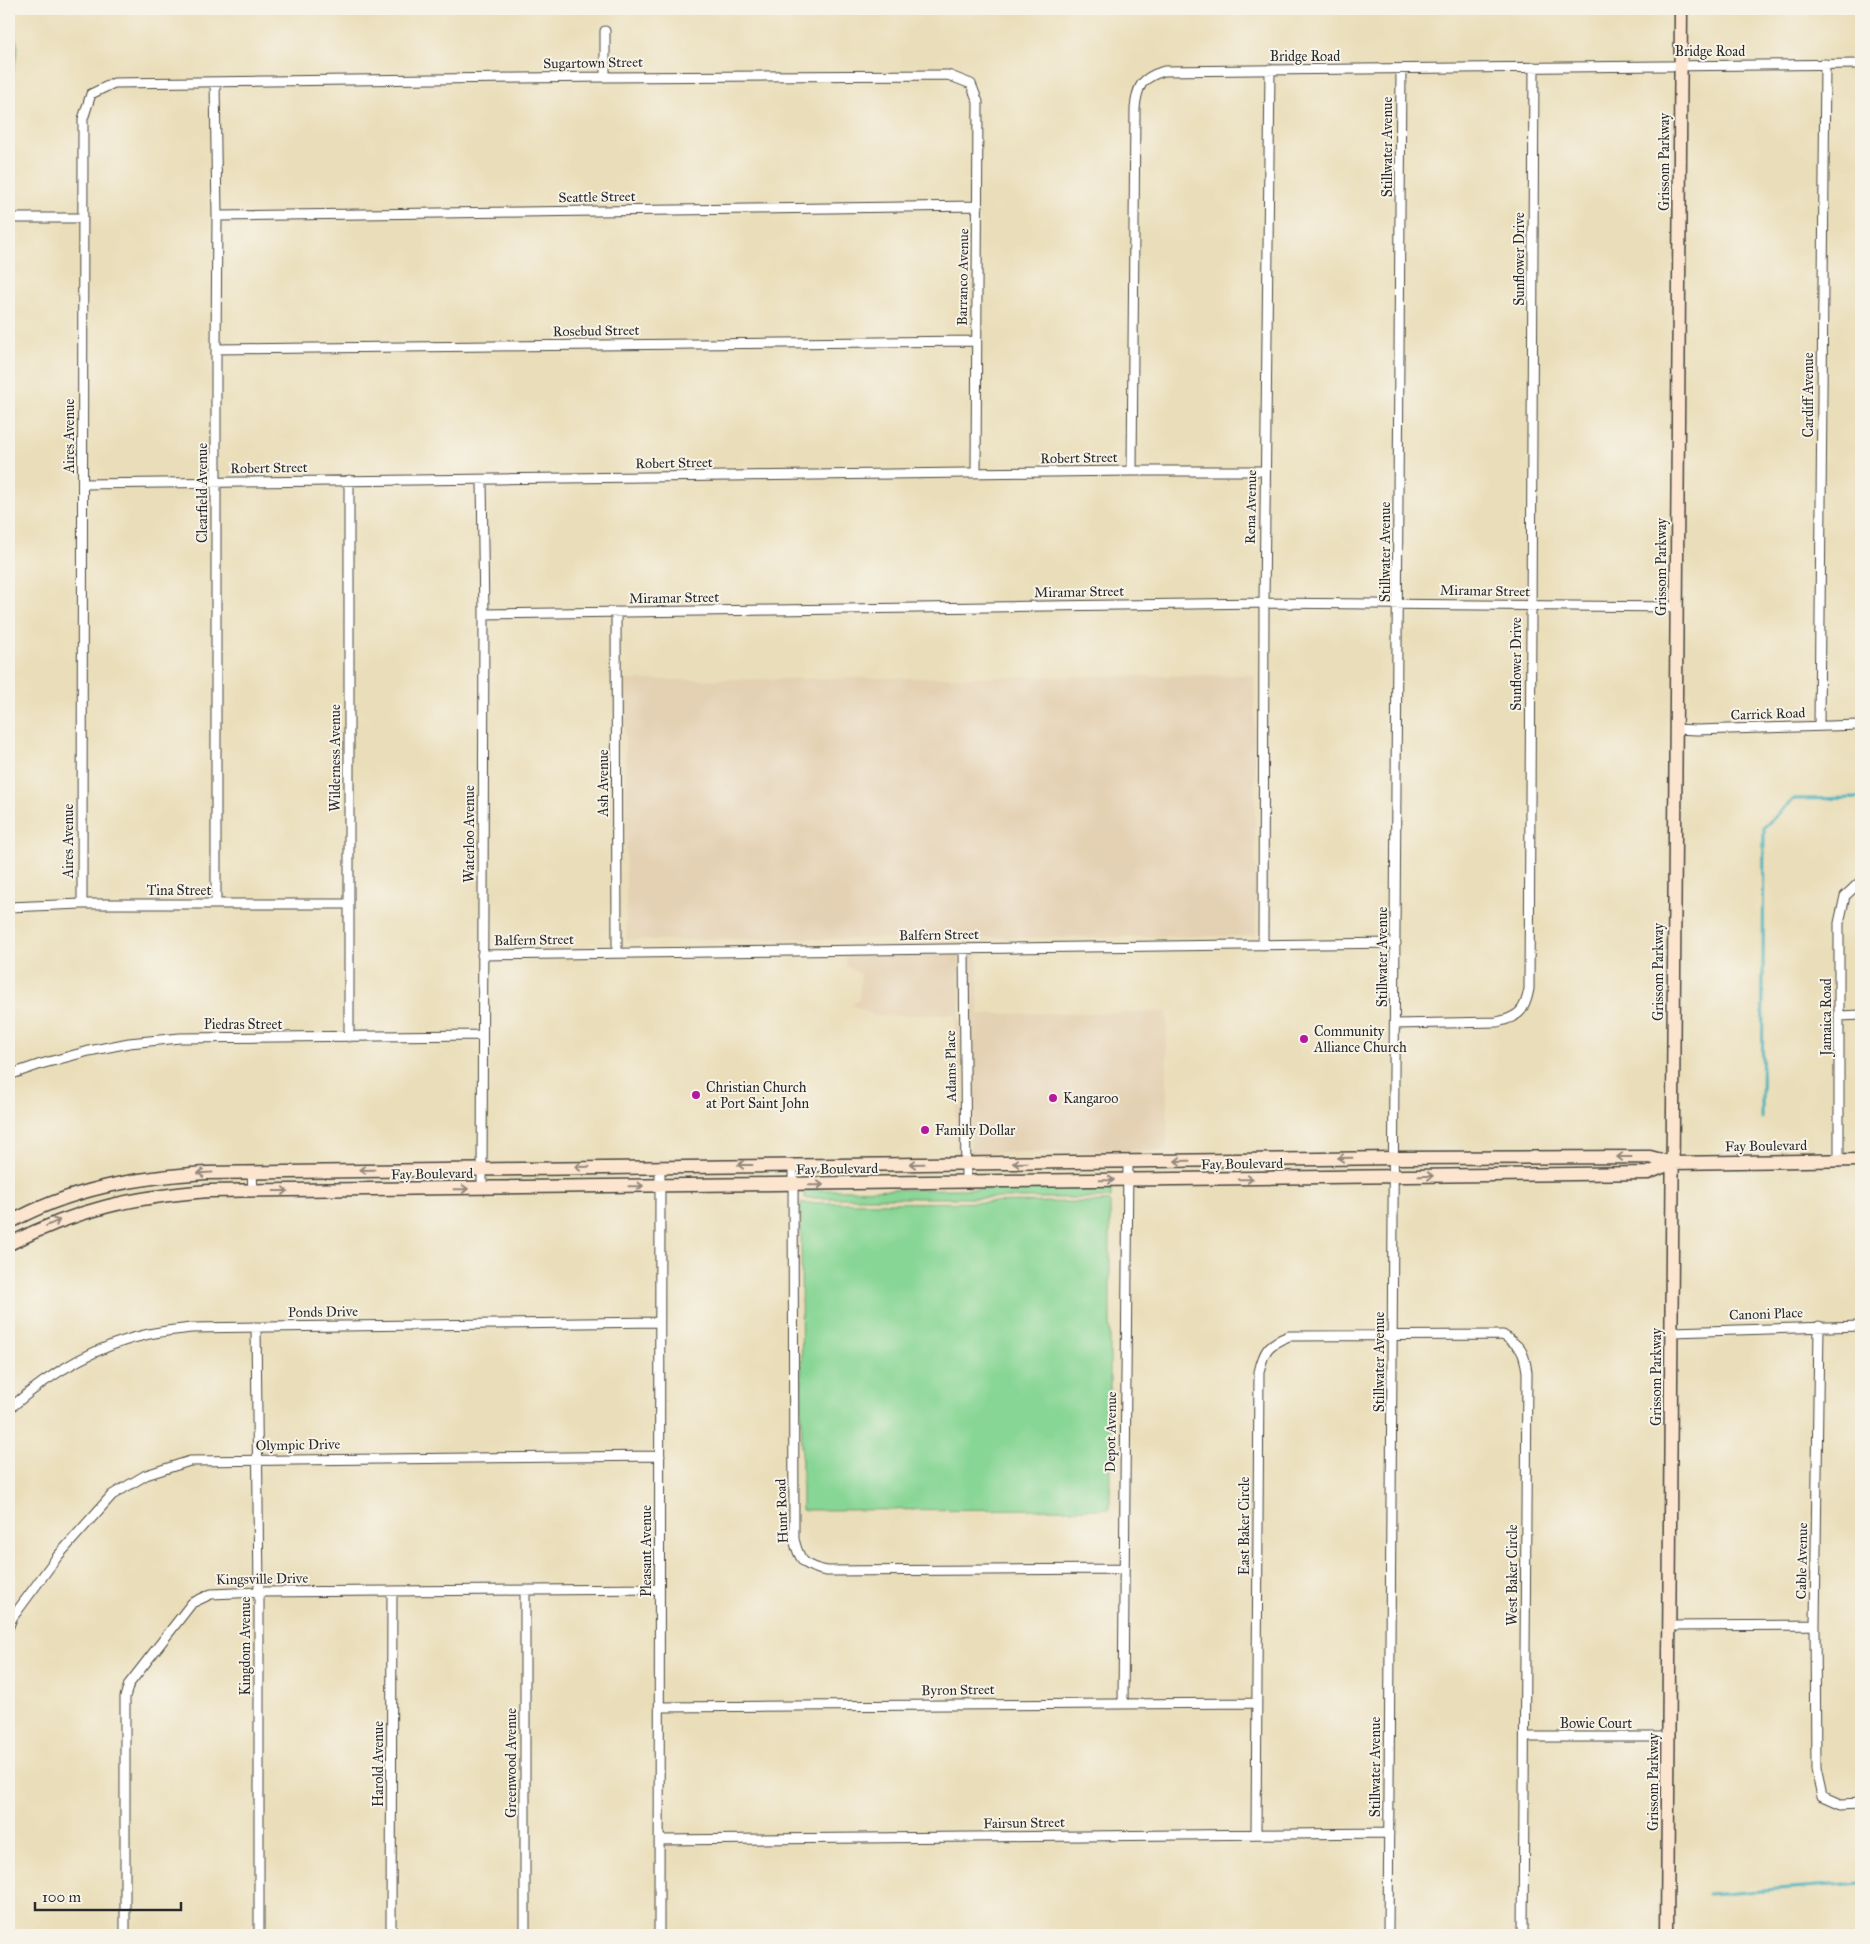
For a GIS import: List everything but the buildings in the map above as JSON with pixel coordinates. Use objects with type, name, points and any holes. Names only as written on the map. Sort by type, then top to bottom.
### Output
[{"type":"main road","name":"Grissom Parkway","points":[[1667,1935],[1681,9]]},
{"type":"main road","name":"Fay Boulevard","points":[[9,1223],[68,1197],[117,1183],[169,1175],[252,1172],[1394,1158],[1650,1157],[1672,1163],[1861,1160]]},
{"type":"main road","name":"Fay Boulevard","points":[[9,1244],[68,1217],[102,1206],[137,1199],[209,1191],[1648,1173],[1672,1163]]},
{"type":"street","points":[[605,30],[605,77]]},
{"type":"street","name":"Cardiff Avenue","points":[[1819,726],[1825,64]]},
{"type":"street","name":"Bridge Road","points":[[1132,470],[1137,94],[1142,82],[1151,75],[1164,71],[1270,69],[1861,64]]},
{"type":"street","name":"Sunflower Drive","points":[[1396,1024],[1497,1022],[1519,1015],[1526,1002],[1529,989],[1534,67]]},
{"type":"street","name":"Rena Avenue","points":[[1263,945],[1265,470],[1270,69]]},
{"type":"street","name":"Stillwater Avenue","points":[[1388,1935],[1396,1024],[1401,69]]},
{"type":"street","name":"Sugartown Street","points":[[215,82],[948,75],[971,84]]},
{"type":"street","name":"Clearfield Avenue","points":[[215,82],[217,216],[216,903]]},
{"type":"street","name":"Aires Avenue","points":[[82,904],[84,120],[92,94],[114,83],[215,82]]},
{"type":"street","name":"Barranco Avenue","points":[[971,84],[978,102],[976,473]]},
{"type":"street","name":"Seattle Street","points":[[217,216],[978,206]]},
{"type":"street","points":[[9,218],[84,218]]},
{"type":"street","name":"Rosebud Street","points":[[216,349],[976,341]]},
{"type":"street","name":"Robert Street","points":[[83,484],[1132,470],[1265,470]]},
{"type":"street","name":"Wilderness Avenue","points":[[349,480],[349,1037]]},
{"type":"street","name":"Waterloo Avenue","points":[[482,480],[484,614],[482,1188]]},
{"type":"street","name":"Miramar Street","points":[[484,614],[1264,603],[1676,607]]},
{"type":"street","name":"Ash Avenue","points":[[616,612],[617,953]]},
{"type":"street","name":"Carrick Road","points":[[1675,728],[1697,730],[1861,725]]},
{"type":"street","name":"Jamaica Road","points":[[1839,1160],[1840,923],[1845,896],[1861,881]]},
{"type":"street","name":"Tina Street","points":[[9,907],[82,904],[349,904]]},
{"type":"street","name":"Balfern Street","points":[[482,955],[1396,942]]},
{"type":"street","name":"Adams Place","points":[[964,948],[966,1182]]},
{"type":"street","points":[[1840,1016],[1861,1015]]},
{"type":"street","name":"Piedras Street","points":[[9,1075],[70,1056],[129,1042],[180,1038],[482,1035]]},
{"type":"street","name":"Depot Avenue","points":[[1123,1702],[1128,1161]]},
{"type":"street","name":"Hunt Road","points":[[793,1165],[794,1539],[797,1553],[804,1563],[813,1568],[827,1571],[1123,1569]]},
{"type":"street","name":"Pleasant Avenue","points":[[659,1935],[660,1166]]},
{"type":"street","points":[[252,1172],[253,1191]]},
{"type":"street","name":"Ponds Drive","points":[[9,1408],[30,1391],[64,1369],[100,1350],[140,1337],[191,1328],[659,1322]]},
{"type":"street","name":"Cable Avenue","points":[[1819,1326],[1815,1624],[1816,1769],[1822,1796],[1840,1804],[1861,1802]]},
{"type":"street","name":"Canoni Place","points":[[1672,1332],[1861,1326]]},
{"type":"street","name":"Kingdom Avenue","points":[[256,1327],[259,1592],[259,1935]]},
{"type":"street","name":"West Baker Circle","points":[[1392,1336],[1503,1335],[1519,1346],[1525,1356],[1523,1935]]},
{"type":"street","name":"East Baker Circle","points":[[1256,1834],[1259,1372],[1263,1355],[1274,1342],[1289,1336],[1392,1336]]},
{"type":"street","name":"Olympic Drive","points":[[9,1626],[12,1618],[57,1557],[112,1495],[146,1475],[190,1461],[660,1456]]},
{"type":"street","name":"Kingsville Drive","points":[[125,1935],[124,1697],[129,1684],[192,1603],[211,1594],[259,1592],[659,1589]]},
{"type":"street","name":"Greenwood Avenue","points":[[525,1590],[525,1935]]},
{"type":"street","name":"Harold Avenue","points":[[391,1935],[392,1592]]},
{"type":"street","points":[[1670,1626],[1815,1624]]},
{"type":"street","name":"Byron Street","points":[[660,1707],[1256,1702]]},
{"type":"street","name":"Bowie Court","points":[[1525,1736],[1668,1738]]},
{"type":"street","name":"Fairsun Street","points":[[660,1840],[1389,1833]]},
{"type":"shaded area","points":[[1254,675],[1256,936],[626,940],[625,680]]},
{"type":"shaded area","points":[[959,954],[961,1153],[956,1153],[955,1014],[875,1016],[852,1005],[859,1000],[861,974],[846,966],[846,955]]},
{"type":"shaded area","points":[[969,954],[977,954],[979,1014],[1167,1012],[1167,1150],[971,1153]]},
{"type":"green space","points":[[9,12],[18,47],[9,93]]},
{"type":"green space","points":[[1111,1188],[1111,1198],[804,1198],[804,1190]]},
{"type":"green space","points":[[1110,1202],[1110,1509],[802,1510],[801,1203]]},
{"type":"waterway","points":[[1762,1118],[1764,827],[1794,799],[1861,798]]},
{"type":"waterway","points":[[1708,1894],[1861,1883]]},
{"type":"place","name":"Community Alliance Church","points":[[1304,1039]]},
{"type":"place","name":"Christian Church at Port Saint John","points":[[696,1095]]},
{"type":"place","name":"Kangaroo","points":[[1053,1098]]},
{"type":"place","name":"Family Dollar","points":[[925,1130]]}]
